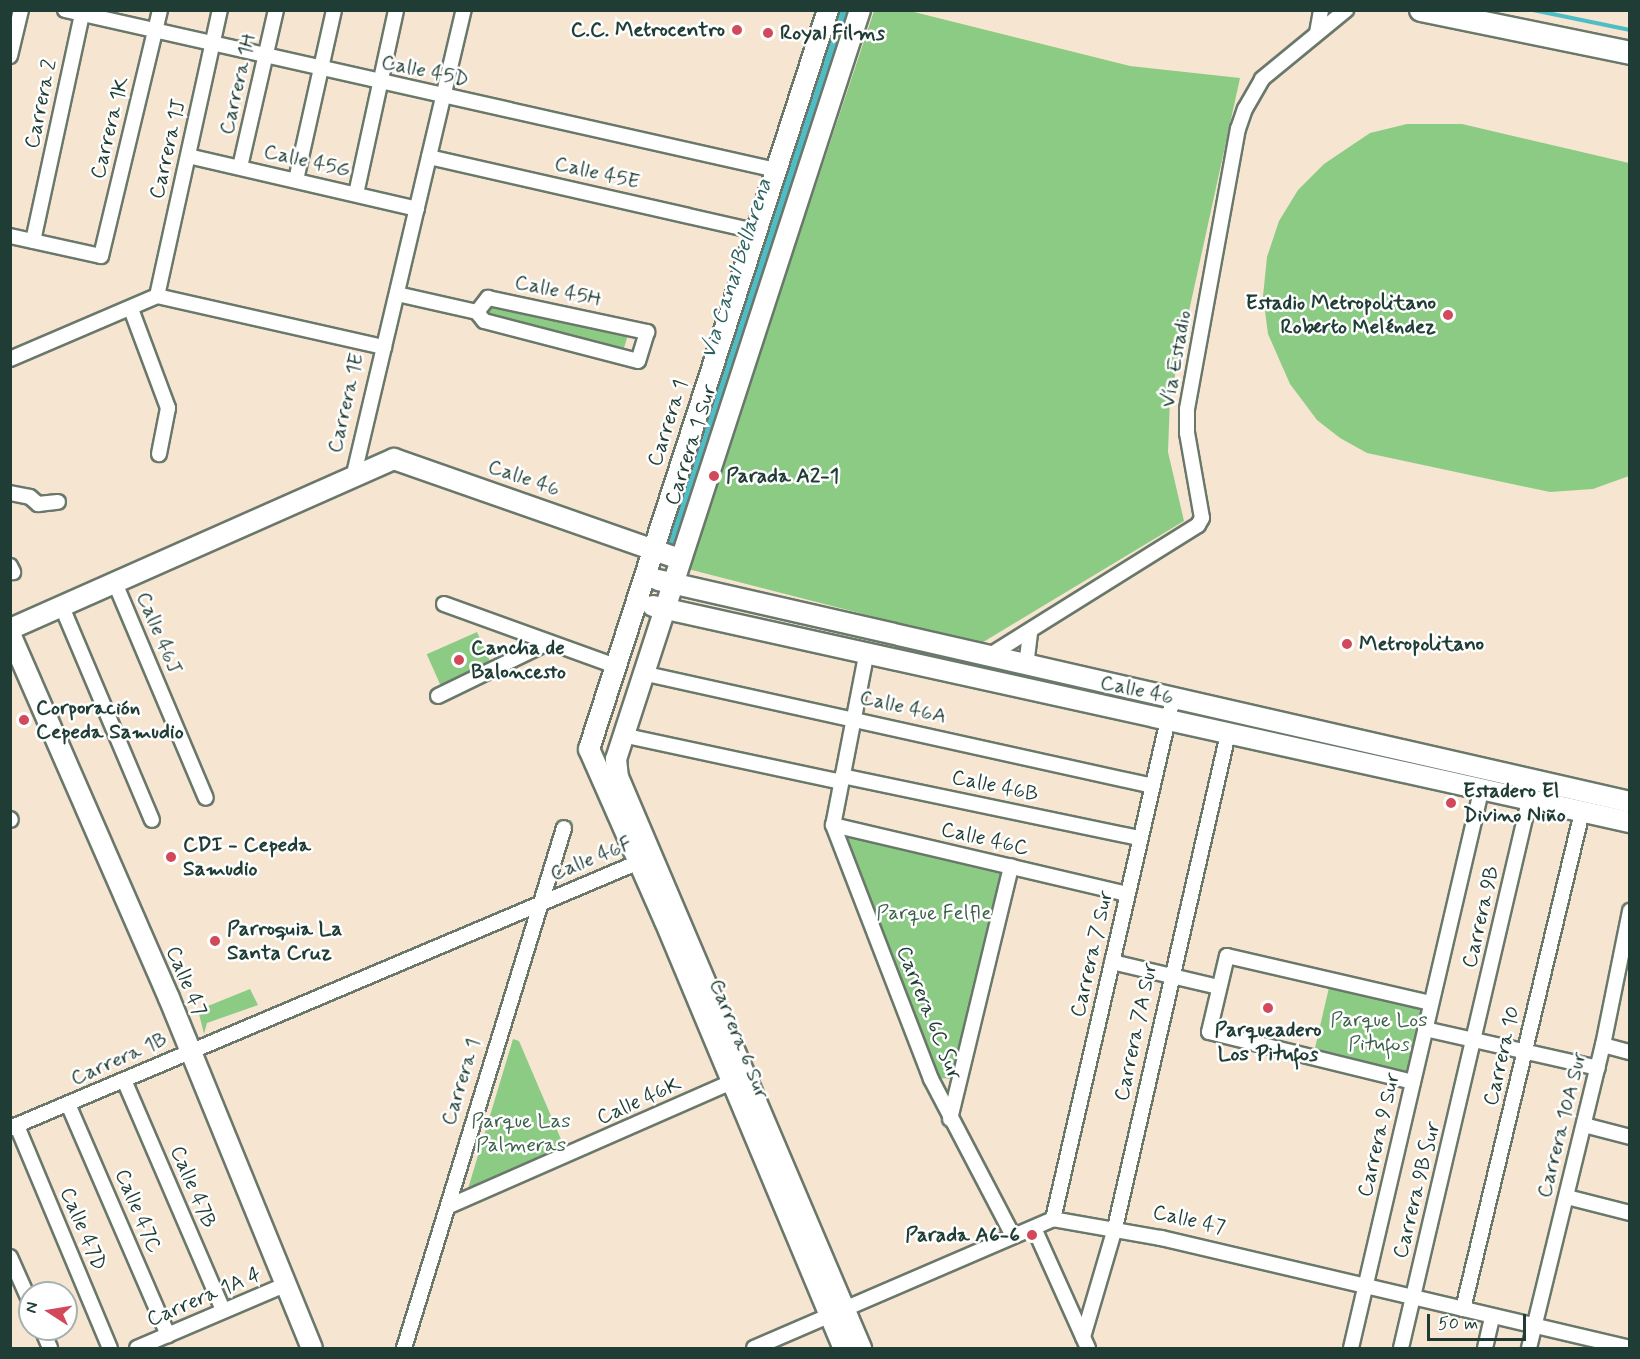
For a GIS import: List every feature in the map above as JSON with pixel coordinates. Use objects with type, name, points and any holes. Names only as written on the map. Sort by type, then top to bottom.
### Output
[{"type":"main road","points":[[1420,10],[1629,53]]},
{"type":"street","points":[[10,56],[21,10]]},
{"type":"street","name":"Calle 45D","points":[[65,10],[265,58],[776,170]]},
{"type":"street","name":"Carrera 1K","points":[[33,241],[101,256],[160,10]]},
{"type":"street","name":"Carrera 1J","points":[[156,296],[220,10]]},
{"type":"street","name":"Carrera 1H","points":[[240,167],[276,10]]},
{"type":"street","points":[[296,180],[334,10]]},
{"type":"street","points":[[356,194],[396,10]]},
{"type":"street","name":"Carrera 1E","points":[[10,629],[353,478],[464,10]]},
{"type":"street","name":"Carrera 1","points":[[589,749],[828,10]]},
{"type":"street","name":"Carrera 1 Sur","points":[[616,759],[663,608],[860,10]]},
{"type":"street","points":[[1317,33],[1321,10]]},
{"type":"street","name":"Vía Estadio","points":[[987,657],[1194,531],[1202,518],[1187,433],[1187,409],[1238,129],[1245,109],[1262,79],[1346,10]]},
{"type":"street","name":"Carrera 2","points":[[33,241],[83,13]]},
{"type":"street","name":"Calle 45G","points":[[188,156],[417,209]]},
{"type":"street","name":"Calle 45E","points":[[429,157],[756,231]]},
{"type":"street","points":[[10,236],[33,241]]},
{"type":"street","points":[[397,294],[477,312]]},
{"type":"street","points":[[10,359],[131,309],[156,296],[384,347]]},
{"type":"street","name":"Calle 45H","points":[[488,298],[647,332],[638,361],[484,321],[477,312],[488,298]]},
{"type":"street","points":[[131,309],[168,408],[159,454]]},
{"type":"street","name":"Calle 46","points":[[353,478],[394,459],[680,559]]},
{"type":"street","points":[[10,494],[30,497],[38,504],[58,502]]},
{"type":"street","name":"Calle 46","points":[[643,577],[1629,802]]},
{"type":"street","name":"Calle 46J","points":[[115,583],[206,798]]},
{"type":"street","name":"Calle 46","points":[[636,601],[866,656],[1629,822]]},
{"type":"street","points":[[444,604],[615,666]]},
{"type":"street","points":[[62,607],[152,820]]},
{"type":"street","points":[[1026,666],[1030,631]]},
{"type":"street","name":"Calle 47","points":[[10,634],[287,1284],[308,1347]]},
{"type":"street","points":[[438,696],[549,642]]},
{"type":"street","points":[[833,825],[866,656]]},
{"type":"street","name":"Calle 46A","points":[[642,673],[1154,786]]},
{"type":"street","name":"Carrera 7 Sur","points":[[1053,1219],[1173,698]]},
{"type":"street","name":"Carrera 7A Sur","points":[[1085,1343],[1115,1228],[1170,975],[1228,734]]},
{"type":"street","name":"Calle 46B","points":[[622,735],[1140,838]]},
{"type":"street","name":"Carrera 6 Sur","points":[[589,749],[647,859]]},
{"type":"street","name":"Carrera 6 Sur","points":[[616,759],[618,777],[647,859],[836,1311],[844,1348]]},
{"type":"street","name":"Carrera 9 Sur","points":[[1351,1348],[1481,791]]},
{"type":"street","name":"Carrera 9B","points":[[1475,1042],[1529,801]]},
{"type":"street","name":"Carrera 10","points":[[1463,1309],[1582,812]]},
{"type":"street","name":"Calle 46C","points":[[833,825],[1127,894]]},
{"type":"street","name":"Carrera 6C Sur","points":[[833,825],[950,1119],[1013,1236]]},
{"type":"street","name":"Carrera 1","points":[[404,1348],[564,828]]},
{"type":"street","name":"Calle 46F","points":[[543,901],[647,859]]},
{"type":"street","points":[[950,1119],[1011,866]]},
{"type":"street","name":"Carrera 1B","points":[[13,1126],[543,901]]},
{"type":"street","name":"Carrera 10A Sur","points":[[1530,1348],[1603,1045],[1622,979],[1629,912]]},
{"type":"street","points":[[1413,1082],[1209,1032],[1227,956],[1431,1003]]},
{"type":"street","points":[[1112,962],[1220,987]]},
{"type":"street","points":[[1425,1029],[1598,1068]]},
{"type":"street","name":"Carrera 9B Sur","points":[[1401,1348],[1475,1042]]},
{"type":"street","points":[[1603,1045],[1629,1052]]},
{"type":"street","name":"Calle 46K","points":[[449,1206],[739,1079]]},
{"type":"street","name":"Calle 47B","points":[[124,1080],[224,1310]]},
{"type":"street","name":"Calle 47C","points":[[68,1104],[168,1335]]},
{"type":"street","points":[[1584,1125],[1629,1137]]},
{"type":"street","name":"Calle 47D","points":[[13,1126],[110,1348]]},
{"type":"street","points":[[1567,1197],[1629,1213]]},
{"type":"street","points":[[754,1348],[1053,1219]]},
{"type":"street","name":"Calle 47","points":[[1053,1219],[1115,1228],[1366,1285],[1611,1346],[1629,1348]]},
{"type":"street","points":[[1034,1228],[1085,1343]]},
{"type":"street","points":[[10,1257],[21,1281]]},
{"type":"street","name":"Carrera 1A 4","points":[[137,1348],[287,1284]]},
{"type":"street","name":"Carrera 6 Sur","points":[[836,1311],[861,1348]]},
{"type":"street","points":[[1485,1348],[1492,1317]]},
{"type":"green space","points":[[874,11],[910,11],[1130,66],[1240,78],[1170,398],[1168,452],[1184,521],[980,644],[688,569]]},
{"type":"green space","name":"Estadio Metropolitano Roberto Meléndez","points":[[1407,124],[1462,124],[1629,163],[1629,476],[1593,489],[1550,492],[1367,453],[1340,438],[1317,420],[1290,384],[1268,334],[1263,296],[1267,257],[1279,221],[1298,190],[1324,164],[1370,133]]},
{"type":"green space","points":[[489,303],[628,335],[623,351],[486,316]]},
{"type":"green space","name":"Cancha de Baloncesto","points":[[477,632],[492,665],[441,687],[427,654]]},
{"type":"green space","name":"Parque Felfle","points":[[836,827],[1007,867],[958,1079],[934,1078]]},
{"type":"green space","name":"Parque Los Pitufos","points":[[1330,983],[1426,1005],[1410,1076],[1314,1054]]},
{"type":"green space","points":[[250,989],[258,1005],[207,1023],[204,1034],[198,1010]]},
{"type":"green space","name":"Parque Las Palmeras","points":[[513,1039],[519,1041],[566,1151],[467,1192]]},
{"type":"waterway","name":"Via Canal Bellarena","points":[[671,540],[843,10]]},
{"type":"waterway","points":[[1533,10],[1630,30]]},
{"type":"place","name":"C.C. Metrocentro","points":[[737,30]]},
{"type":"place","name":"Royal Films","points":[[768,33]]},
{"type":"place","name":"Estadio Metropolitano Roberto Meléndez","points":[[1448,315]]},
{"type":"place","name":"Parada A2-1","points":[[714,476]]},
{"type":"place","name":"Metropolitano","points":[[1347,644]]},
{"type":"place","name":"Cancha de Baloncesto","points":[[459,660]]},
{"type":"place","name":"Corporación Cepeda Samudio","points":[[24,720]]},
{"type":"place","name":"Estadero El Divino Niño","points":[[1451,803]]},
{"type":"place","name":"CDI - Cepeda Samudio","points":[[171,857]]},
{"type":"place","name":"Parroquia La Santa Cruz","points":[[215,941]]},
{"type":"place","name":"Parqueadero Los Pitufos","points":[[1268,1008]]},
{"type":"place","name":"Parada A6-6","points":[[1032,1235]]}]
